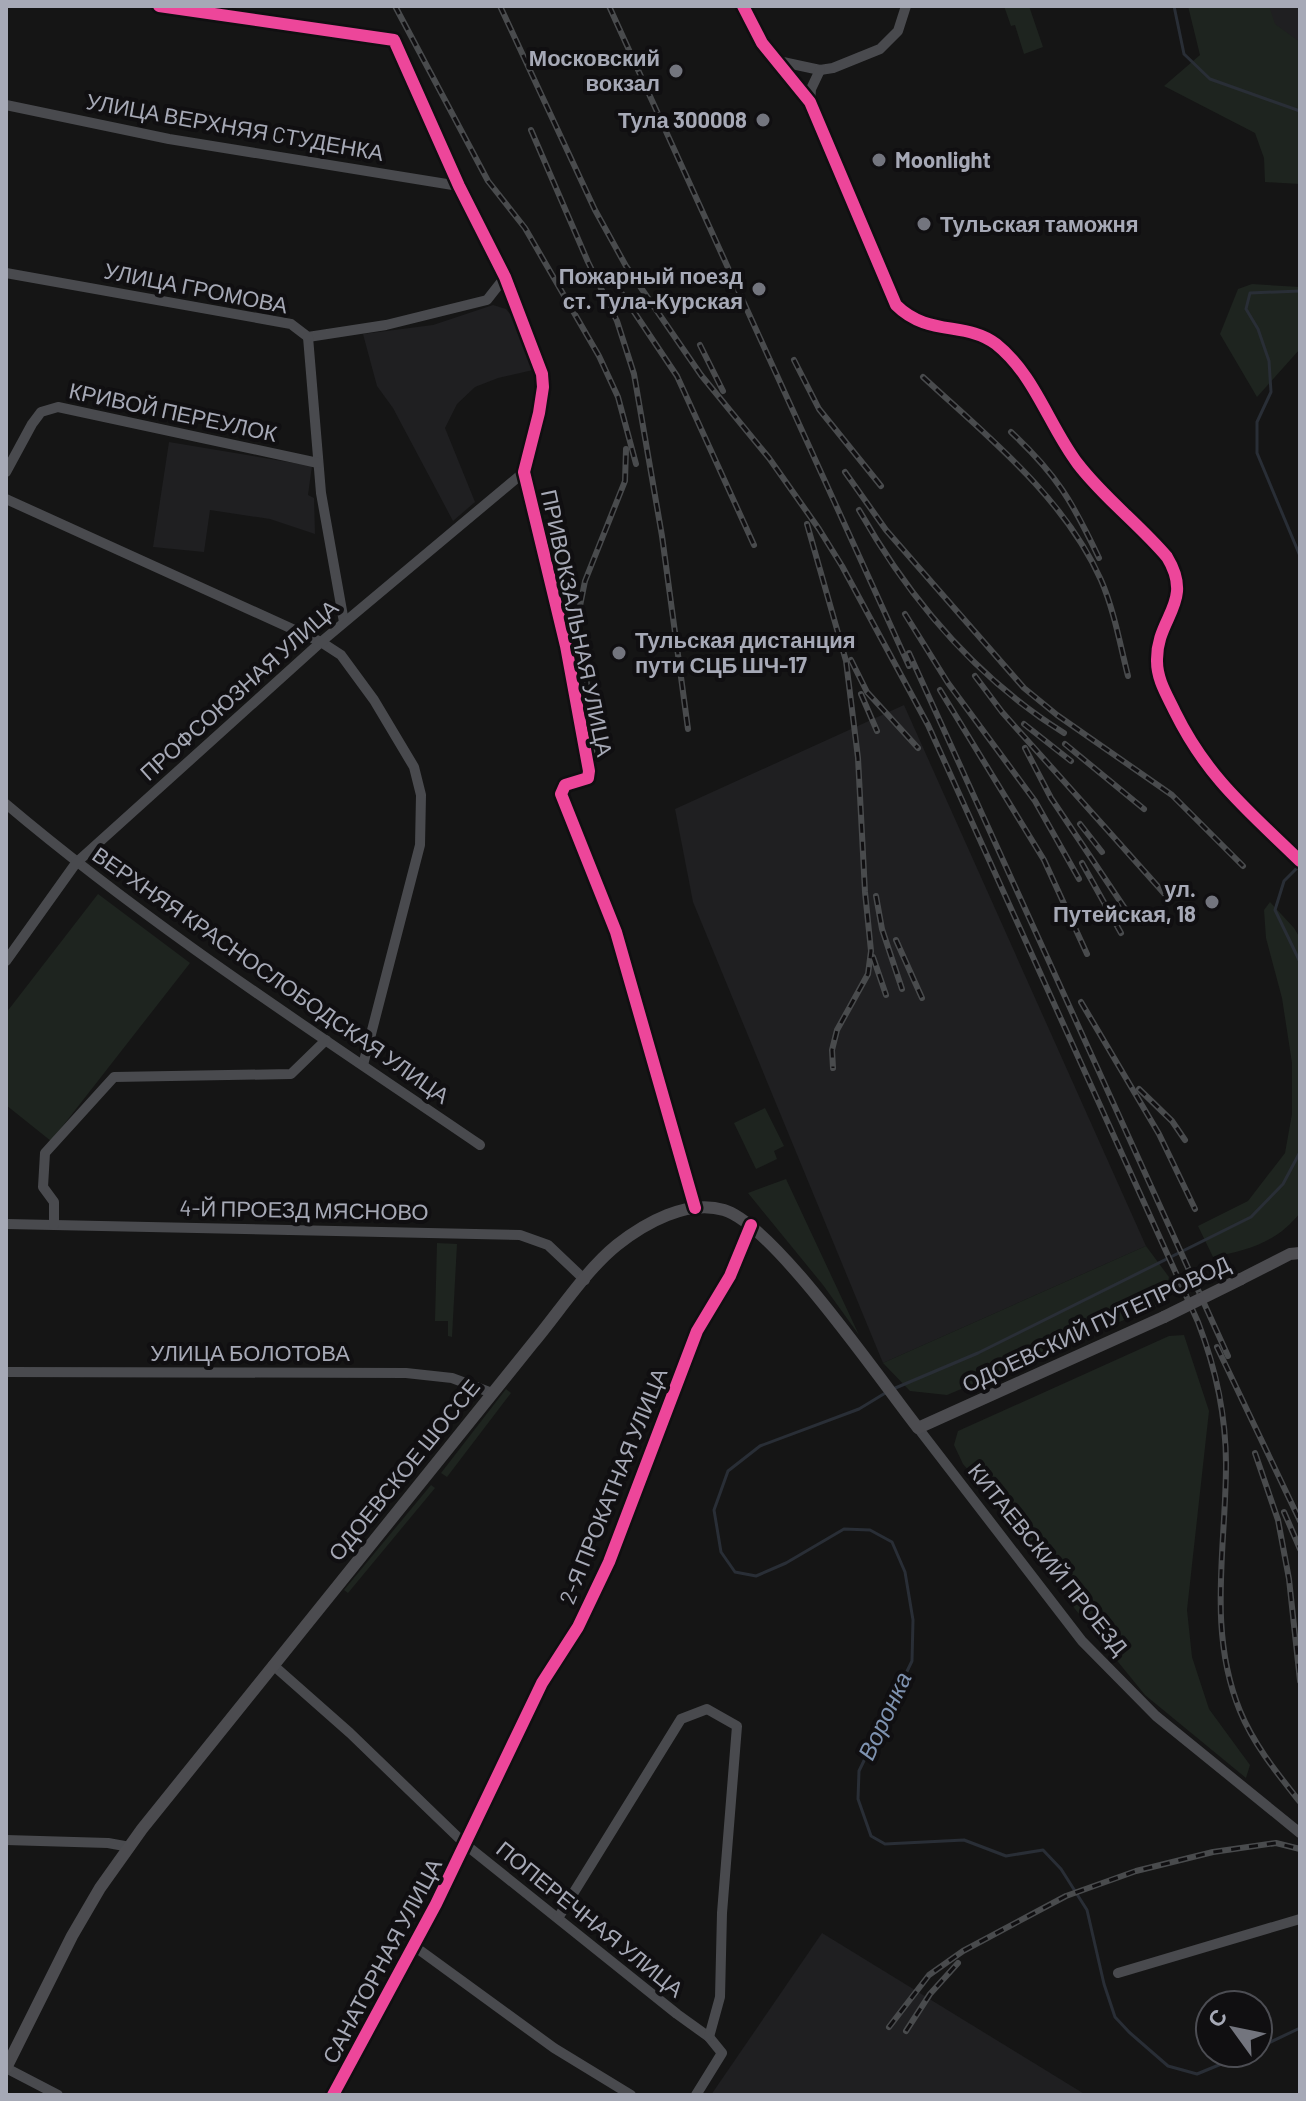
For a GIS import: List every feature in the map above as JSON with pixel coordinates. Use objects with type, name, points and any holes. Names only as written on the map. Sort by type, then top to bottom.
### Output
[{"type":"main road","points":[[695,1208],[720,1209],[751,1225],[770,1243],[823,1305],[918,1428]]},
{"type":"main road","name":"ОДОЕВСКОЕ ШОССЕ","points":[[6,2068],[72,1936],[100,1888],[273,1665],[492,1393],[614,1248],[669,1215],[695,1208]]},
{"type":"main road","name":"ОДОЕВСКИЙ ПУТЕПРОВОД","points":[[918,1428],[1295,1254]]},
{"type":"street","name":"ПРИВОКЗАЛЬНАЯ УЛИЦА","points":[[159,6],[394,40],[459,186],[505,277],[542,374],[539,413],[524,472],[566,646],[589,771],[588,778],[565,785],[561,794],[616,932],[695,1208]]},
{"type":"street","points":[[743,6],[762,43],[810,102],[896,305],[908,317],[924,324],[965,332],[997,345],[1028,380],[1079,464],[1167,557],[1175,570],[1178,584],[1157,657],[1158,677],[1184,731],[1213,773],[1252,817],[1300,861]]},
{"type":"street","points":[[778,61],[820,70],[833,68],[880,49],[898,31],[906,6]]},
{"type":"street","points":[[810,102],[811,89],[820,70]]},
{"type":"street","name":"УЛИЦА ВЕРХНЯЯ CТУДЕНКА","points":[[6,105],[169,139],[459,186]]},
{"type":"street","name":"УЛИЦА ГРОМОВА","points":[[6,273],[291,324],[308,337],[386,325],[487,300],[505,277]]},
{"type":"street","points":[[308,337],[321,493],[344,622]]},
{"type":"street","name":"КРИВОЙ ПЕРЕУЛОК","points":[[6,472],[41,412],[58,407],[318,463]]},
{"type":"street","name":"ПРОФСОЮЗНАЯ УЛИЦА","points":[[6,961],[76,863],[321,642],[524,472]]},
{"type":"street","points":[[6,499],[321,642],[341,655],[374,700],[414,767],[421,795],[420,845],[363,1065]]},
{"type":"street","name":"ВЕРХНЯЯ КРАСНОСЛОБОДСКАЯ УЛИЦА","points":[[6,804],[148,918],[480,1145]]},
{"type":"street","points":[[54,1225],[54,1202],[43,1187],[45,1153],[114,1077],[291,1074],[326,1040]]},
{"type":"street","name":"4-Й ПРОЕЗД МЯСНОВО","points":[[6,1224],[520,1235],[548,1245],[585,1280]]},
{"type":"street","name":"2-Я ПРОКАТНАЯ УЛИЦА","points":[[466,1845],[542,1683],[578,1627],[609,1562],[697,1331],[730,1276],[751,1225]]},
{"type":"street","points":[[1295,1254],[1300,1244]]},
{"type":"street","name":"УЛИЦА БОЛОТОВА","points":[[6,1372],[406,1373],[452,1378],[492,1393]]},
{"type":"street","name":"КИТАЕВСКИЙ ПРОЕЗД","points":[[918,1428],[1082,1641],[1156,1716],[1300,1833]]},
{"type":"street","name":"ПОПЕРЕЧНАЯ УЛИЦА","points":[[273,1665],[350,1733],[466,1845],[709,2037]]},
{"type":"street","points":[[558,1918],[681,1719],[707,1709],[737,1726],[722,1913],[720,1997],[709,2037],[722,2053],[696,2095]]},
{"type":"street","points":[[6,1840],[108,1843],[130,1847]]},
{"type":"street","name":"САНАТОРНАЯ УЛИЦА","points":[[333,2095],[466,1845]]},
{"type":"street","points":[[1118,1973],[1300,1919]]},
{"type":"street","points":[[414,1946],[554,2048],[631,2095]]},
{"type":"street","points":[[6,2068],[58,2095]]},
{"type":"shaded area","points":[[1004,6],[1029,6],[1043,47],[1024,54],[1015,25],[1011,26]]},
{"type":"shaded area","points":[[1188,6],[1269,6],[1275,24],[1300,42],[1300,184],[1265,182],[1264,158],[1255,133],[1164,86],[1200,55]]},
{"type":"shaded area","points":[[1239,6],[1300,6],[1300,49]]},
{"type":"shaded area","points":[[1252,284],[1300,287],[1300,349],[1257,397],[1220,334],[1238,289]]},
{"type":"shaded area","points":[[493,305],[506,309],[515,320],[533,370],[475,387],[457,404],[445,428],[475,502],[453,521],[393,408],[377,386],[363,334],[433,325]]},
{"type":"shaded area","points":[[169,442],[312,466],[308,495],[314,498],[315,534],[270,519],[210,510],[204,552],[153,547]]},
{"type":"shaded area","points":[[904,705],[1146,1246],[883,1363],[693,902],[675,809]]},
{"type":"shaded area","points":[[98,894],[190,963],[51,1141],[6,1105],[6,1013]]},
{"type":"shaded area","points":[[1270,902],[1300,938],[1300,1213],[1281,1232],[1261,1244],[1213,1257],[1198,1226],[1248,1201],[1285,1153],[1292,1114],[1292,1063],[1282,998],[1266,938],[1264,910]]},
{"type":"shaded area","points":[[765,1108],[784,1146],[774,1151],[777,1159],[756,1169],[734,1123]]},
{"type":"shaded area","points":[[786,1179],[859,1335],[823,1285],[748,1193]]},
{"type":"shaded area","points":[[437,1243],[457,1244],[452,1337],[448,1336],[448,1321],[435,1321]]},
{"type":"shaded area","points":[[1146,1246],[1169,1277],[1164,1303],[947,1395],[910,1391],[883,1363]]},
{"type":"shaded area","points":[[1184,1335],[1209,1411],[1187,1610],[1192,1657],[1209,1709],[1250,1765],[1246,1778],[1145,1695],[1075,1609],[997,1503],[963,1464],[954,1445],[958,1431],[1169,1336]]},
{"type":"shaded area","points":[[506,1389],[511,1393],[447,1477],[441,1473]]},
{"type":"shaded area","points":[[431,1485],[435,1488],[348,1593],[344,1590]]},
{"type":"shaded area","points":[[822,1933],[1086,2095],[711,2095]]},
{"type":"waterway","name":"Воронка","points":[[1174,6],[1184,54],[1210,79],[1300,111]]},
{"type":"waterway","name":"Воронка","points":[[1300,291],[1250,293],[1246,309],[1258,329],[1269,361],[1271,392],[1257,422],[1257,453],[1300,556]]},
{"type":"waterway","name":"Воронка","points":[[1300,865],[1284,881],[1275,910],[1300,962]]},
{"type":"waterway","name":"Воронка","points":[[893,1389],[978,1353],[1251,1217],[1283,1184],[1300,1152]]},
{"type":"waterway","name":"Воронка","points":[[887,1392],[859,1409],[760,1446],[728,1471],[714,1510],[721,1552],[735,1572],[756,1576],[786,1563],[844,1529],[870,1530],[892,1542],[905,1572],[913,1620],[912,1661],[859,1771],[858,1799],[871,1836],[885,1844],[964,1840],[1006,1856],[1043,1850],[1061,1869],[1087,1910],[1115,2017],[1168,2066],[1197,2074],[1209,2069]]},
{"type":"waterway","name":"Воронка","points":[[1274,2040],[1300,2028]]},
{"type":"railway","points":[[395,6],[488,181],[525,228],[599,356],[618,397],[636,464]]},
{"type":"railway","points":[[500,6],[595,210],[626,266],[701,375],[769,458],[819,529],[928,725],[1198,1322],[1215,1374],[1224,1427],[1226,1464],[1221,1619],[1230,1681],[1252,1735],[1300,1802]]},
{"type":"railway","points":[[609,6],[909,666]]},
{"type":"railway","points":[[531,130],[617,321],[634,374],[662,536],[688,729]]},
{"type":"railway","points":[[614,282],[677,376],[754,545]]},
{"type":"railway","points":[[700,345],[723,391]]},
{"type":"railway","points":[[794,360],[819,409],[881,486]]},
{"type":"railway","points":[[923,377],[1022,470],[1067,522],[1106,591],[1128,676]]},
{"type":"railway","points":[[1011,432],[1062,490],[1099,558]]},
{"type":"railway","points":[[593,761],[586,673],[577,621],[585,581],[625,481],[626,449]]},
{"type":"railway","points":[[845,472],[886,530],[1024,688],[1057,715],[1172,795],[1243,866]]},
{"type":"railway","points":[[859,510],[900,575],[948,635],[1002,688],[1064,733]]},
{"type":"railway","points":[[807,524],[846,661],[858,758],[871,951],[868,974],[837,1030],[832,1050],[833,1068]]},
{"type":"railway","points":[[905,614],[948,683],[1035,801],[1079,879]]},
{"type":"railway","points":[[909,653],[1228,1356]]},
{"type":"railway","points":[[851,660],[867,692],[918,748]]},
{"type":"railway","points":[[975,676],[1002,712],[1170,900]]},
{"type":"railway","points":[[940,690],[1044,860],[1087,954]]},
{"type":"railway","points":[[861,694],[877,731]]},
{"type":"railway","points":[[1024,724],[1071,761]]},
{"type":"railway","points":[[1065,744],[1144,809]]},
{"type":"railway","points":[[1025,748],[1051,798],[1134,922]]},
{"type":"railway","points":[[1080,824],[1102,852]]},
{"type":"railway","points":[[1082,863],[1121,933]]},
{"type":"railway","points":[[876,896],[882,929],[902,989]]},
{"type":"railway","points":[[896,940],[922,998]]},
{"type":"railway","points":[[873,957],[886,995]]},
{"type":"railway","points":[[1081,1002],[1159,1134],[1195,1209]]},
{"type":"railway","points":[[1139,1089],[1172,1121],[1185,1140]]},
{"type":"railway","points":[[1217,1347],[1300,1521]]},
{"type":"railway","points":[[1255,1453],[1278,1520],[1289,1579],[1300,1681]]},
{"type":"railway","points":[[1284,1512],[1300,1549]]},
{"type":"railway","points":[[889,2027],[929,1975],[963,1951],[1066,1896],[1136,1871],[1213,1852],[1276,1843],[1300,1849]]},
{"type":"railway","points":[[906,2031],[930,1994],[958,1963]]},
{"type":"cycle path","points":[[159,6],[394,40],[459,186],[505,277],[542,374],[539,413],[524,472],[566,646],[589,771],[588,778],[565,785],[561,794],[616,932],[695,1208]]},
{"type":"cycle path","points":[[743,6],[762,43],[810,102],[896,305],[921,321],[984,337],[1010,356],[1078,464],[1167,557],[1177,586],[1176,599],[1158,646],[1157,668],[1163,687],[1201,757],[1247,810],[1300,861]]},
{"type":"cycle path","points":[[333,2095],[436,1904],[542,1683],[578,1627],[609,1562],[697,1331],[730,1276],[751,1225]]},
{"type":"place","name":"Московский вокзал","points":[[676,71]]},
{"type":"place","name":"Тула 300008","points":[[763,120]]},
{"type":"place","name":"Moonlight","points":[[879,160]]},
{"type":"place","name":"Тульская таможня","points":[[924,224]]},
{"type":"place","name":"Пожарный поезд ст. Тула-Курская","points":[[759,289]]},
{"type":"place","name":"Тульская дистанция пути СЦБ ШЧ-17","points":[[619,653]]},
{"type":"place","name":"ул. Путейская, 18","points":[[1212,902]]}]
